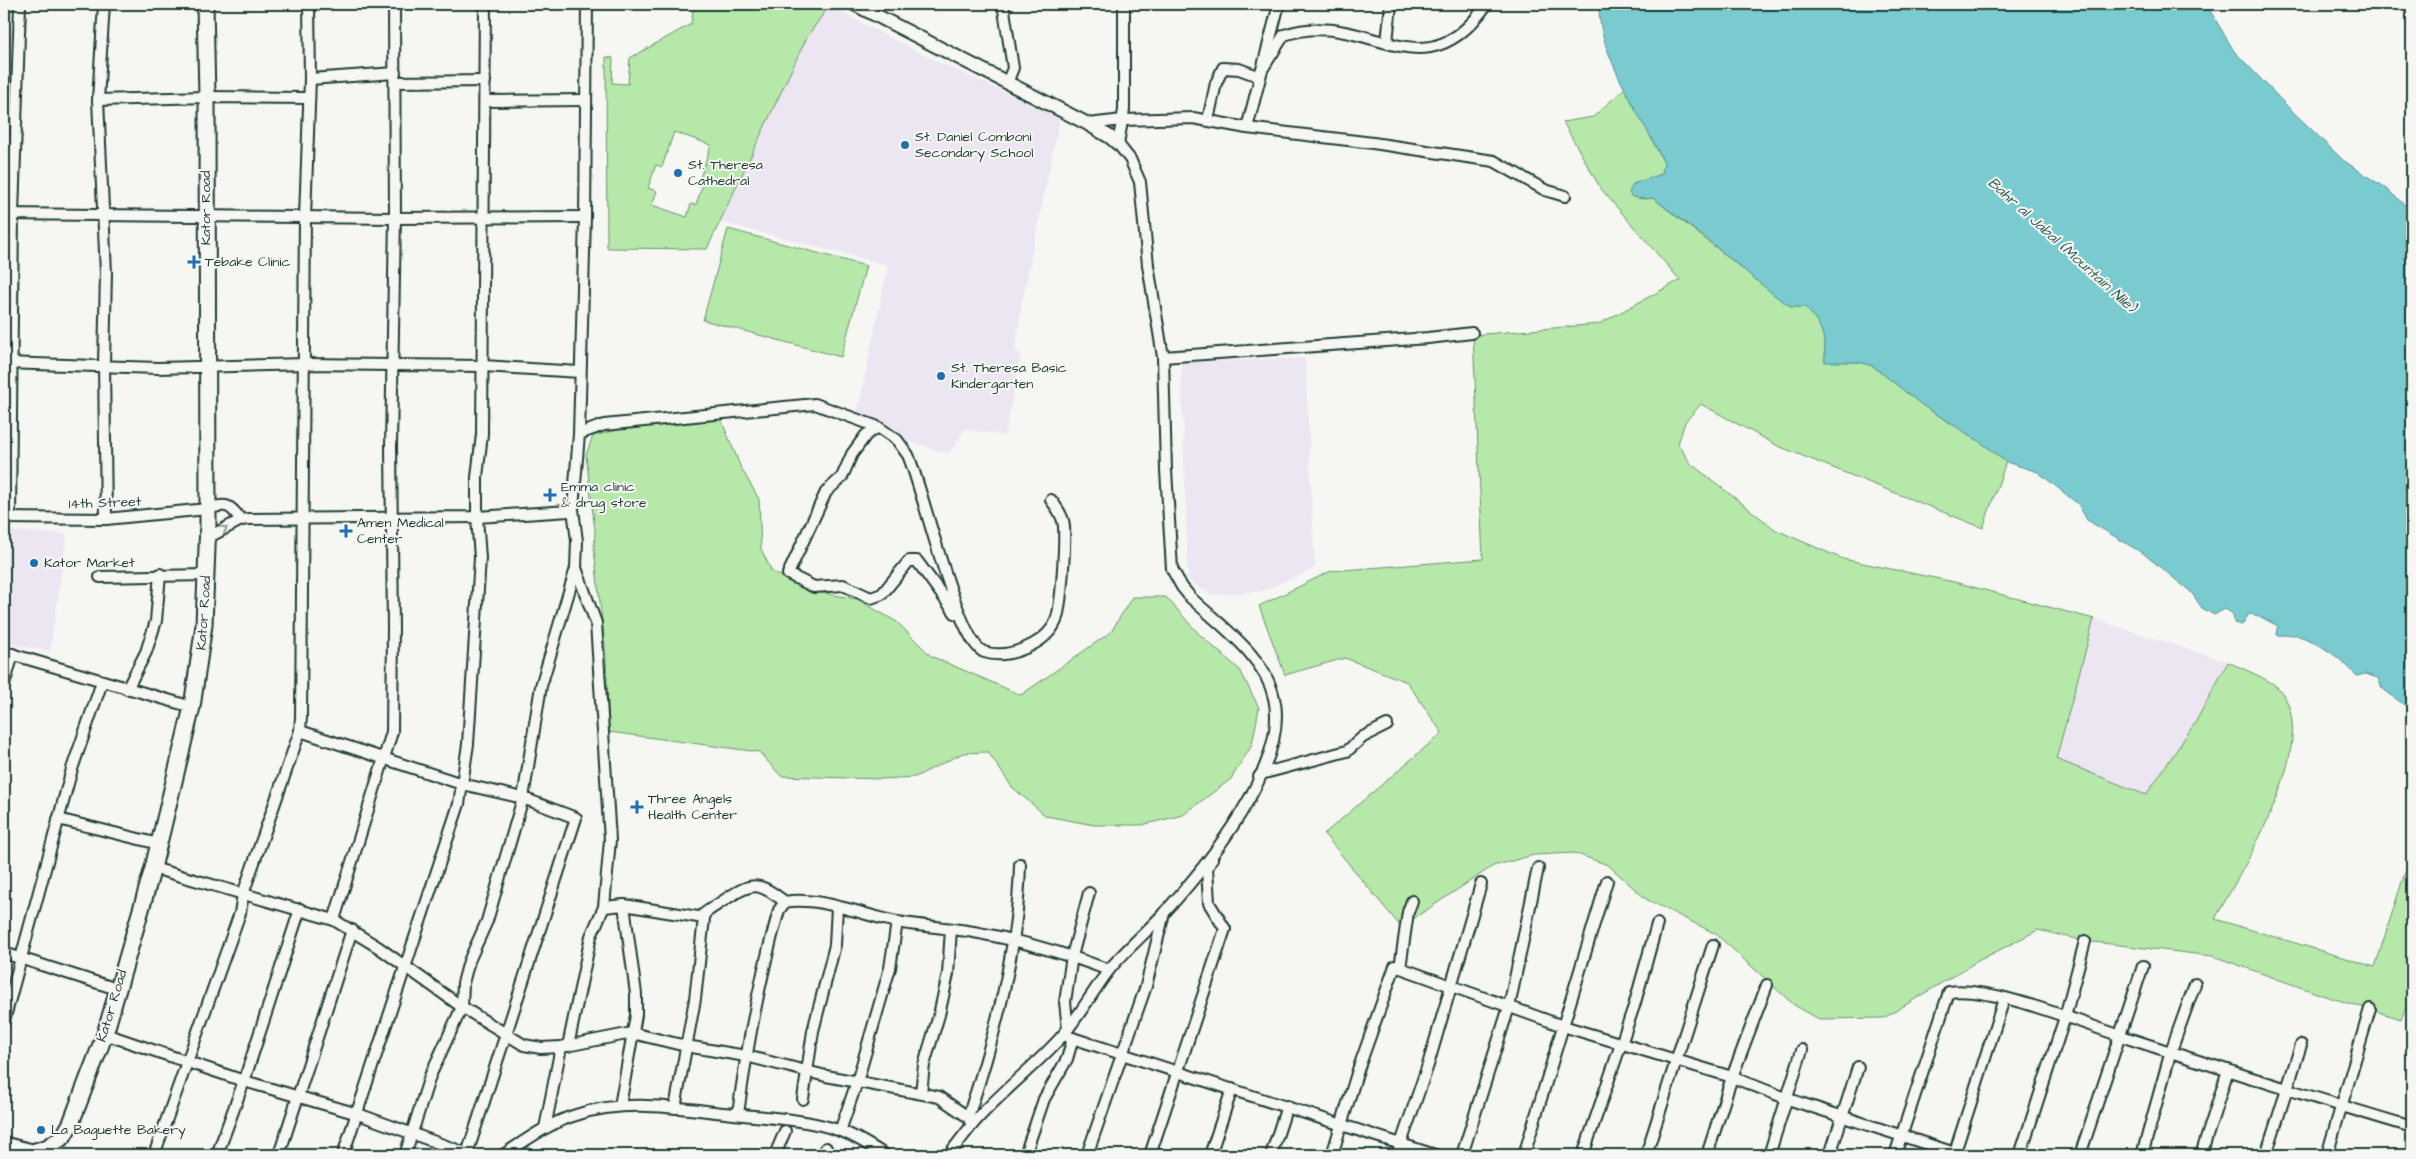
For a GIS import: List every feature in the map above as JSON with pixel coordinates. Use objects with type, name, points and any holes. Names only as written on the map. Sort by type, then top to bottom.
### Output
[{"type":"main road","name":"Kator Road","points":[[4,1145],[32,1152],[46,1152],[63,1137],[71,1123],[104,1034],[118,989],[153,868],[192,707],[204,625],[207,538],[207,97],[205,4]]},
{"type":"street","points":[[7,518],[8,214],[20,4]]},
{"type":"street","points":[[104,4],[98,100],[106,273],[104,364],[106,519]]},
{"type":"street","points":[[154,1155],[240,913],[242,894],[300,731],[304,518],[305,217],[310,79],[309,4]]},
{"type":"street","points":[[334,920],[392,732],[391,518],[396,78],[394,4]]},
{"type":"street","points":[[343,1155],[459,804],[468,744],[480,558],[477,476],[482,434],[485,4]]},
{"type":"street","points":[[405,1155],[430,1076],[462,1007],[463,983],[469,961],[487,921],[523,798],[541,686],[553,640],[576,568],[577,541],[573,509],[575,504],[579,434],[585,217],[587,4]]},
{"type":"street","points":[[854,4],[1088,124],[1110,137],[1130,159],[1140,182],[1148,265],[1163,357],[1166,470],[1172,569],[1191,598],[1254,658],[1267,677],[1274,697],[1277,714],[1275,734],[1261,774],[1225,838],[1165,912],[1109,970],[1068,1034],[970,1121]]},
{"type":"street","points":[[1003,4],[1013,68],[1007,84]]},
{"type":"street","points":[[1118,144],[1123,120],[1124,4]]},
{"type":"street","points":[[1246,128],[1278,4]]},
{"type":"street","points":[[1387,42],[1391,4]]},
{"type":"street","points":[[1258,76],[1284,35],[1295,31],[1320,27],[1355,33],[1387,42],[1422,48],[1436,47],[1451,41],[1478,17],[1488,4]]},
{"type":"street","points":[[1208,120],[1216,83],[1222,68],[1239,69],[1258,76]]},
{"type":"street","points":[[310,79],[396,78],[485,81]]},
{"type":"street","points":[[98,100],[207,97],[309,98]]},
{"type":"street","points":[[485,101],[586,100]]},
{"type":"street","points":[[1088,124],[1123,120],[1193,118],[1246,128],[1373,143],[1494,161],[1544,190],[1565,196]]},
{"type":"street","points":[[8,214],[395,218],[484,216],[585,217]]},
{"type":"street","points":[[1163,357],[1428,338],[1472,333]]},
{"type":"street","points":[[7,363],[104,364],[158,368],[305,364],[483,366],[580,372]]},
{"type":"street","points":[[579,434],[614,424],[815,404],[878,428],[897,440],[912,463],[926,515],[967,629],[977,648],[985,652],[998,654],[1019,650],[1039,641],[1055,623],[1060,606],[1064,526],[1059,510],[1050,500]]},
{"type":"street","points":[[878,428],[866,435],[852,454],[842,477],[826,492],[788,574],[814,587],[843,585],[872,598],[882,594],[909,561],[917,561],[967,629]]},
{"type":"street","name":"14th Street","points":[[7,518],[106,519],[228,506],[240,520]]},
{"type":"street","points":[[207,538],[240,520],[477,517],[569,512],[573,509]]},
{"type":"street","points":[[545,1128],[592,936],[604,907],[610,840],[602,728],[600,660],[596,623],[576,568]]},
{"type":"street","points":[[100,577],[160,574],[206,575]]},
{"type":"street","points":[[127,689],[152,638],[156,621],[160,574]]},
{"type":"street","points":[[4,685],[8,653],[192,707]]},
{"type":"street","points":[[4,1021],[58,819],[78,750],[102,682]]},
{"type":"street","points":[[1150,1155],[1225,929],[1209,903],[1207,868],[1261,774],[1347,751],[1363,737],[1387,724]]},
{"type":"street","points":[[104,1034],[244,1081],[358,1114],[412,1132],[470,1155],[576,818],[523,798],[462,784],[300,731]]},
{"type":"street","points":[[58,819],[159,844]]},
{"type":"street","points":[[949,1155],[970,1121],[992,1040],[1019,901],[1020,864]]},
{"type":"street","points":[[153,868],[334,920],[352,930],[462,1007],[524,1045],[541,1048],[564,1047],[614,1035],[632,1033],[686,1046],[746,1056],[857,1082],[939,1097],[970,1121]]},
{"type":"street","points":[[1462,1155],[1509,1007],[1538,868]]},
{"type":"street","points":[[1524,1155],[1607,881]]},
{"type":"street","points":[[1397,1155],[1451,988],[1481,884]]},
{"type":"street","points":[[700,917],[745,886],[755,885],[764,887],[785,902]]},
{"type":"street","points":[[1025,1155],[1044,1100],[1067,1058],[1068,1034],[1065,1002],[1072,956],[1089,893]]},
{"type":"street","points":[[738,1114],[746,1056],[768,951],[780,910],[785,902],[795,900],[837,907],[897,922],[1012,940],[1072,956],[1109,970]]},
{"type":"street","points":[[1400,968],[1408,912],[1412,901]]},
{"type":"street","points":[[604,907],[624,905],[704,918],[695,999],[675,1108]]},
{"type":"street","points":[[620,1106],[636,1015],[636,994],[624,905]]},
{"type":"street","points":[[802,1099],[813,1031],[835,945],[837,907]]},
{"type":"street","points":[[216,1155],[244,1081],[300,909]]},
{"type":"street","points":[[1088,1155],[1146,986],[1165,912]]},
{"type":"street","points":[[840,1130],[857,1082],[890,968],[897,922]]},
{"type":"street","points":[[1583,1155],[1621,1045],[1657,924]]},
{"type":"street","points":[[921,1093],[924,1066],[940,1015],[948,974],[951,929]]},
{"type":"street","points":[[279,1155],[352,930]]},
{"type":"street","points":[[2020,1155],[2065,1017],[2085,940]]},
{"type":"street","points":[[1646,1155],[1713,945]]},
{"type":"street","points":[[4,953],[118,989]]},
{"type":"street","points":[[1332,1155],[1340,1125],[1395,966],[1451,988],[1621,1045],[1732,1077],[1842,1117],[1956,1155],[2004,999]]},
{"type":"street","points":[[2080,1155],[2143,966]]},
{"type":"street","points":[[2142,1155],[2171,1051],[2195,984]]},
{"type":"street","points":[[1707,1155],[1732,1077],[1768,985]]},
{"type":"street","points":[[1895,1155],[1949,992],[1959,991],[2004,999],[2065,1017],[2287,1089],[2412,1127]]},
{"type":"street","points":[[2327,1155],[2370,1010]]},
{"type":"street","points":[[1068,1034],[1122,1054],[1435,1155]]},
{"type":"street","points":[[2266,1155],[2301,1045]]},
{"type":"street","points":[[1769,1155],[1802,1050]]},
{"type":"street","points":[[1830,1155],[1858,1067]]},
{"type":"street","points":[[2201,1155],[2228,1070]]},
{"type":"street","points":[[1210,1155],[1232,1089]]},
{"type":"street","points":[[503,1155],[545,1128],[577,1114],[620,1106],[675,1108],[797,1119],[840,1130],[885,1155]]},
{"type":"street","points":[[1271,1155],[1287,1106]]},
{"type":"street","points":[[775,1155],[785,1131]]},
{"type":"shaded area","name":"St. Daniel Comboni Secondary School","points":[[829,6],[938,62],[1060,117],[1022,302],[1015,351],[1021,354],[1005,436],[965,429],[949,454],[855,424],[888,265],[720,222],[807,37]]},
{"type":"shaded area","points":[[1305,358],[1315,568],[1262,591],[1211,595],[1188,580],[1181,362]]},
{"type":"shaded area","name":"Kator Market","points":[[4,531],[67,534],[50,651],[4,643]]},
{"type":"shaded area","points":[[2094,619],[2228,662],[2195,723],[2146,795],[2056,759]]},
{"type":"green space","points":[[694,4],[825,4],[829,6],[807,37],[707,249],[607,248],[606,57],[613,58],[612,83],[628,84],[630,58],[691,24]],"holes":[[[674,132],[711,145],[700,178],[704,180],[696,205],[691,204],[687,217],[652,205],[657,191],[648,188],[656,165],[662,167]]]},
{"type":"green space","points":[[1625,88],[1664,163],[1662,174],[1633,184],[1644,199],[1653,198],[1791,307],[1805,307],[1822,331],[1825,361],[1859,362],[1873,366],[1922,405],[1982,443],[2006,462],[1983,528],[1778,446],[1701,404],[1685,422],[1678,444],[1690,463],[1776,530],[1843,559],[1954,582],[2094,619],[2056,759],[2146,795],[2195,723],[2228,662],[2269,681],[2278,688],[2290,710],[2292,738],[2286,770],[2259,838],[2215,919],[2375,967],[2412,850],[2412,992],[2401,1019],[2325,996],[2213,956],[2085,941],[2038,930],[1976,962],[1884,1018],[1819,1019],[1794,1005],[1716,934],[1646,899],[1608,865],[1574,853],[1534,855],[1493,866],[1401,927],[1324,834],[1442,733],[1407,682],[1345,658],[1285,675],[1259,606],[1331,571],[1483,559],[1473,335],[1599,324],[1680,280],[1601,189],[1563,122],[1593,117]]},
{"type":"green space","points":[[728,229],[866,266],[841,357],[703,320]]},
{"type":"green space","points":[[721,419],[741,468],[759,499],[761,549],[772,572],[812,591],[857,599],[897,622],[931,656],[1021,695],[1111,632],[1132,597],[1166,597],[1199,634],[1240,670],[1259,708],[1252,745],[1231,779],[1183,815],[1142,825],[1094,825],[1046,816],[1012,787],[988,752],[963,753],[915,777],[882,779],[781,776],[759,752],[609,732],[606,657],[586,455],[593,436],[633,426]]},
{"type":"water","name":"Bahr al Jabal (Mountain Nile)","points":[[1599,4],[2206,4],[2234,51],[2285,104],[2343,160],[2385,188],[2412,211],[2412,711],[2382,688],[2378,678],[2365,674],[2357,676],[2337,657],[2305,638],[2296,635],[2277,635],[2278,626],[2259,616],[2249,614],[2242,625],[2234,623],[2233,614],[2225,609],[2214,615],[2202,608],[2191,592],[2144,554],[2087,520],[2078,504],[2038,472],[2006,462],[1982,443],[1922,405],[1873,366],[1859,362],[1825,362],[1822,332],[1816,320],[1805,307],[1791,307],[1774,295],[1708,240],[1653,198],[1632,197],[1629,193],[1633,184],[1662,174],[1664,163],[1613,64],[1605,44],[1600,23]]},
{"type":"place","name":"St. Daniel Comboni Secondary School","points":[[905,145]]},
{"type":"place","name":"St. Theresa Cathedral","points":[[678,173]]},
{"type":"place","name":"Tebake Clinic","points":[[194,262]]},
{"type":"place","name":"St. Theresa Basic Kindergarten","points":[[941,376]]},
{"type":"place","name":"Emma clinic & drug store","points":[[550,495]]},
{"type":"place","name":"Amen Medical Center","points":[[346,531]]},
{"type":"place","name":"Kator Market","points":[[34,563]]},
{"type":"place","name":"Three Angels Health Center","points":[[637,807]]},
{"type":"place","name":"La Baguette Bakery","points":[[41,1130]]}]
